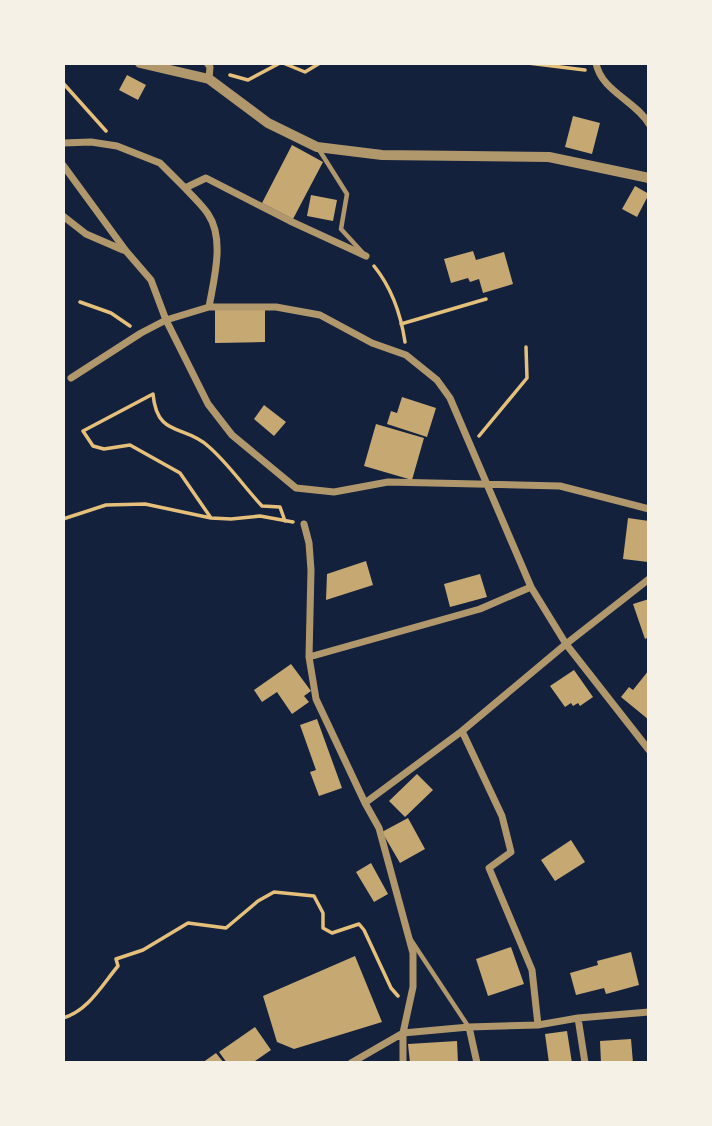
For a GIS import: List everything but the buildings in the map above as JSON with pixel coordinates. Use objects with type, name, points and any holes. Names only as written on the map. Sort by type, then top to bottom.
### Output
[{"type":"street","points":[[141,63],[209,79],[268,122],[317,147],[382,155],[549,157],[649,178]]},
{"type":"street","points":[[206,63],[210,67],[209,79]]},
{"type":"street","points":[[596,63],[598,72],[610,87],[644,115],[649,124]]},
{"type":"street","points":[[63,143],[91,142],[117,146],[160,163],[185,188],[209,215],[215,237],[217,264],[209,307]]},
{"type":"street","points":[[63,164],[126,251],[151,280],[166,320],[208,404],[232,435],[296,488],[334,492],[388,482],[560,486],[649,509]]},
{"type":"street","points":[[185,188],[206,178],[366,256]]},
{"type":"street","points":[[63,216],[86,234],[126,251]]},
{"type":"street","points":[[71,377],[166,320],[209,307],[276,307],[320,315],[372,343],[407,355],[437,380],[450,398],[531,587],[566,644],[649,750]]},
{"type":"street","points":[[304,524],[311,570],[309,657],[316,699],[379,828],[413,953],[413,987],[403,1033],[403,1063]]},
{"type":"street","points":[[365,803],[463,731],[566,644],[649,579]]},
{"type":"street","points":[[309,657],[480,609],[531,587]]},
{"type":"street","points":[[463,731],[502,816],[511,852],[489,868],[532,970],[538,1025]]},
{"type":"street","points":[[351,1063],[403,1033],[468,1027],[538,1025],[578,1018],[649,1012]]},
{"type":"street","points":[[578,1018],[585,1063]]},
{"type":"street","points":[[468,1027],[477,1063]]},
{"type":"lane","points":[[317,147],[347,194],[341,229],[366,256]]},
{"type":"lane","points":[[408,935],[468,1027]]},
{"type":"path","points":[[209,79],[223,74],[248,79],[281,63],[305,72],[320,63]]},
{"type":"path","points":[[416,63],[485,63]]},
{"type":"path","points":[[528,63],[598,72]]},
{"type":"path","points":[[63,83],[117,146]]},
{"type":"path","points":[[366,256],[383,278],[401,324],[407,355]]},
{"type":"path","points":[[401,324],[486,299]]},
{"type":"path","points":[[80,302],[111,313],[141,333]]},
{"type":"path","points":[[475,455],[476,439],[527,378],[526,347]]},
{"type":"path","points":[[212,518],[180,473],[130,445],[104,449],[93,446],[82,431],[153,394],[155,411],[167,426],[206,444],[262,506],[279,507],[285,521]]},
{"type":"path","points":[[63,519],[106,505],[145,504],[212,518],[260,516],[304,524]]},
{"type":"path","points":[[63,1018],[71,1016],[91,1002],[100,986],[118,966],[116,959],[143,950],[188,923],[226,928],[258,901],[274,892],[314,896],[323,913],[323,928],[332,933],[359,924],[365,930],[391,988]]}]
